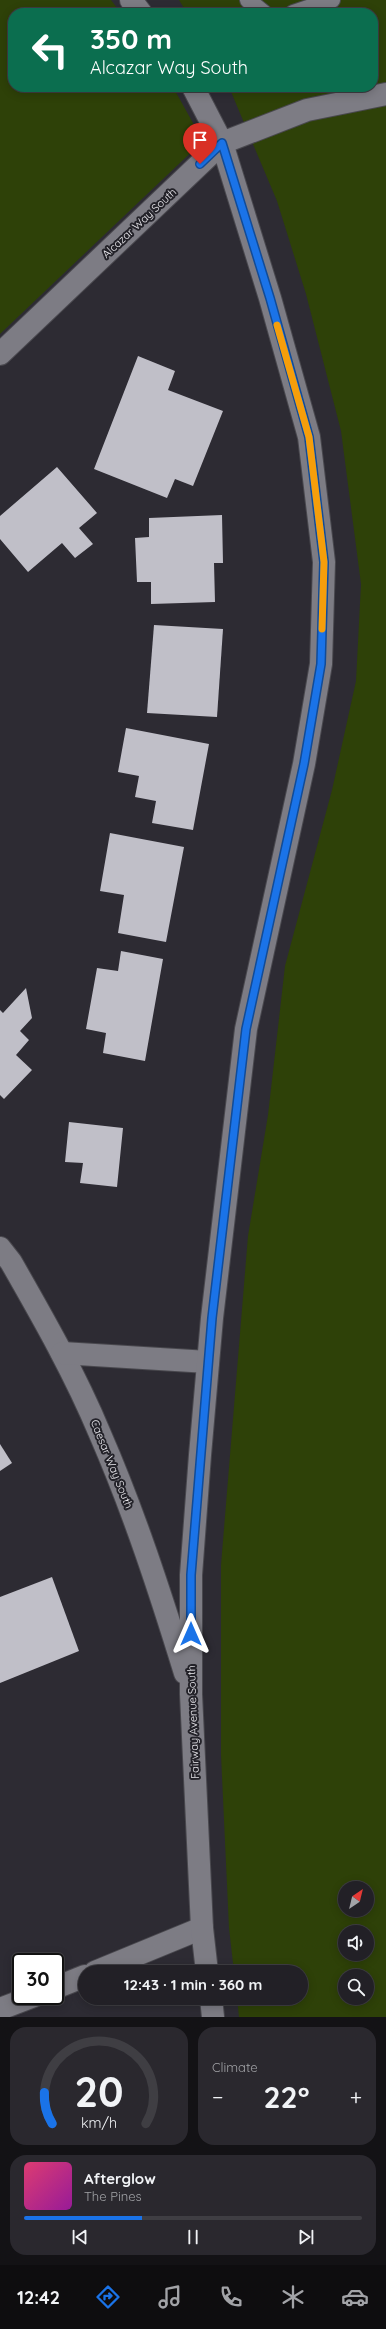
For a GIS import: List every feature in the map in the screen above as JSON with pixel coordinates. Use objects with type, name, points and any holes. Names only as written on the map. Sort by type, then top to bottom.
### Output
[{"type":"street","points":[[131,0],[137,8]]},
{"type":"street","name":"Fairway Avenue South","points":[[196,92],[222,143],[270,298],[309,437],[324,562],[321,664],[304,764],[246,1029],[208,1362],[191,1575],[191,1694],[202,1928],[206,1965]]},
{"type":"street","name":"Alcazar Way South","points":[[0,354],[222,143],[308,110],[386,94]]},
{"type":"street","name":"Caesar Way South","points":[[0,1248],[11,1262],[62,1353],[100,1434],[148,1555],[191,1694]]},
{"type":"street","points":[[62,1353],[208,1362]]},
{"type":"street","points":[[112,1965],[202,1928]]},
{"type":"street","points":[[64,1984],[78,1979]]},
{"type":"street","points":[[0,2009],[12,2004]]},
{"type":"street","points":[[212,2005],[213,2017]]},
{"type":"lane","points":[[248,0],[258,8]]},
{"type":"lane","points":[[308,8],[332,0]]},
{"type":"green space","points":[[0,0],[111,0],[117,8],[8,8],[8,92],[176,92],[203,141],[0,334]]},
{"type":"green space","points":[[179,0],[386,0],[386,2017],[239,2017],[238,2005],[308,2005],[308,1965],[233,1965],[229,1928],[221,1755],[221,1565],[248,1236],[268,1115],[285,966],[332,790],[356,681],[361,584],[341,431],[306,294],[277,201],[231,92],[378,92],[378,8],[184,8]]},
{"type":"building","points":[[138,356],[175,371],[168,390],[223,411],[193,486],[175,479],[167,498],[94,469]]},
{"type":"building","points":[[57,467],[97,513],[79,528],[93,544],[75,558],[62,543],[28,572],[0,539],[0,516]]},
{"type":"building","points":[[222,515],[223,563],[214,563],[215,602],[151,604],[151,582],[137,582],[135,538],[149,537],[149,518]]},
{"type":"building","points":[[154,625],[223,629],[217,717],[147,713]]},
{"type":"building","points":[[126,728],[209,744],[193,830],[152,823],[156,801],[135,797],[139,776],[118,772]]},
{"type":"building","points":[[110,833],[184,847],[166,942],[118,933],[124,895],[100,891]]},
{"type":"building","points":[[121,951],[163,959],[145,1061],[103,1053],[106,1033],[86,1029],[97,968],[118,971]]},
{"type":"building","points":[[26,988],[32,1018],[20,1031],[29,1040],[16,1055],[32,1070],[4,1099],[0,1095],[0,1010],[3,1013]]},
{"type":"building","points":[[69,1122],[123,1128],[117,1187],[80,1183],[83,1163],[65,1162]]},
{"type":"building","points":[[0,1444],[12,1463],[0,1471]]},
{"type":"building","points":[[52,1577],[79,1651],[0,1683],[0,1597]]},
{"type":"slow traffic","points":[[277,325],[309,437],[324,562],[322,629]]},
{"type":"route","points":[[191,1634],[191,1575],[212,1318],[246,1029],[304,764],[321,664],[324,562],[309,437],[270,298],[222,143],[200,164]]}]
